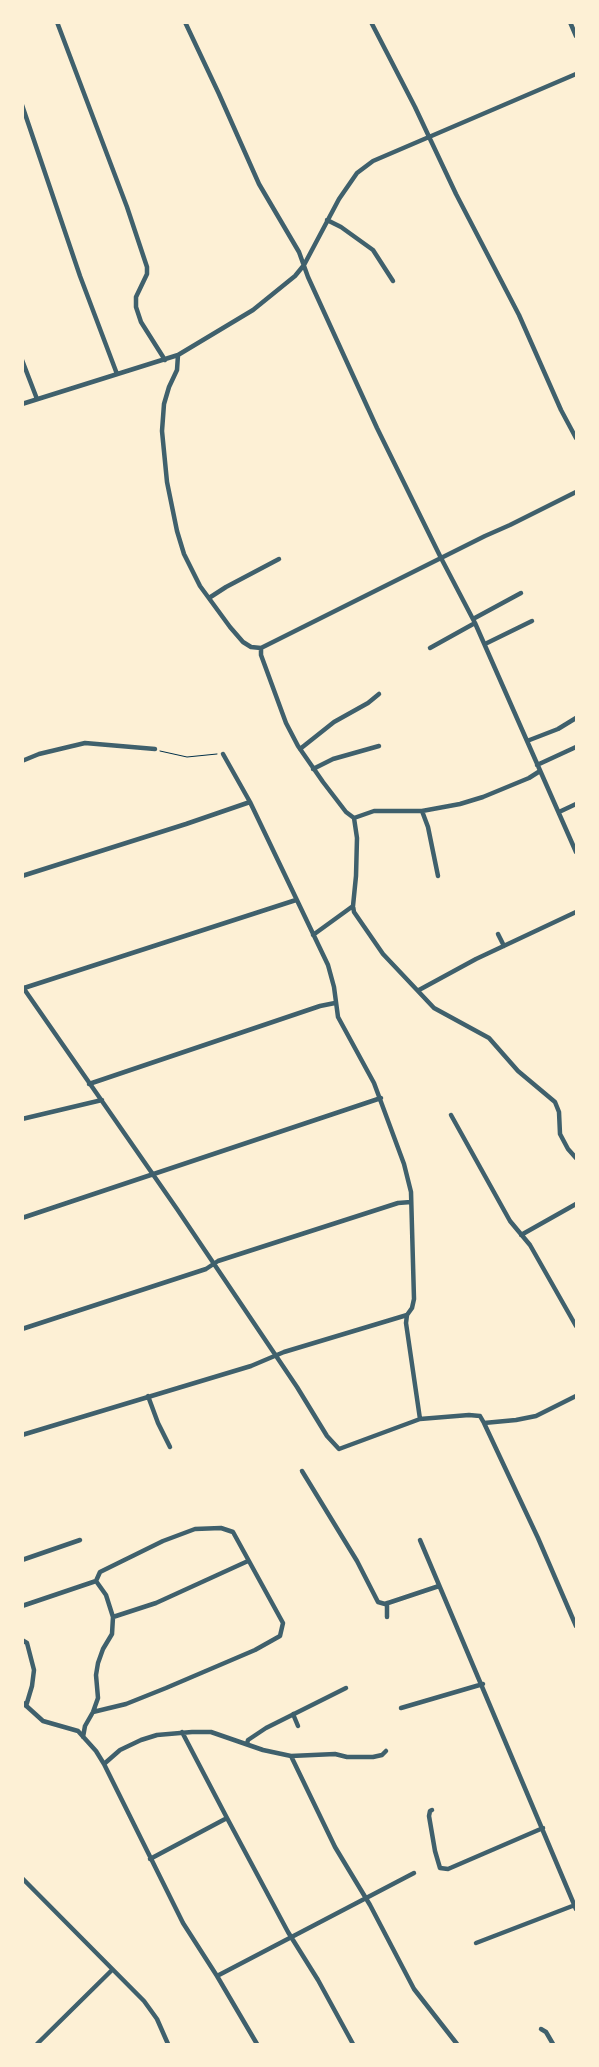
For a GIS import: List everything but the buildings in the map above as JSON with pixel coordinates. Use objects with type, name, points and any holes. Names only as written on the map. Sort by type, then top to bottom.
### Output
[{"type":"street","points":[[58,22],[127,206],[147,267],[147,274],[136,297],[136,308],[141,322],[165,360]]},
{"type":"street","points":[[185,22],[259,184],[299,252],[377,428],[485,644],[576,852]]},
{"type":"street","points":[[371,22],[464,211],[519,315],[561,410],[576,438]]},
{"type":"street","points":[[570,22],[576,36]]},
{"type":"street","points":[[22,404],[178,355],[253,310],[295,276],[304,265],[339,199],[357,173],[373,161],[576,74]]},
{"type":"street","points":[[22,105],[80,276],[117,374]]},
{"type":"street","points":[[327,220],[341,227],[373,250],[393,281]]},
{"type":"street","points":[[178,355],[177,370],[164,404],[162,431],[165,473],[177,531],[184,554],[200,586],[243,642],[251,647],[261,648],[576,492]]},
{"type":"street","points":[[22,360],[37,399]]},
{"type":"street","points":[[209,598],[279,558]]},
{"type":"street","points":[[430,648],[521,592]]},
{"type":"street","points":[[485,644],[532,621]]},
{"type":"street","points":[[261,648],[260,655],[284,716],[300,749],[346,812],[354,818],[357,838],[356,876],[352,906],[364,928],[383,954],[434,1008],[489,1038],[518,1071],[555,1102],[560,1112],[560,1134],[568,1149],[576,1158]]},
{"type":"street","points":[[300,749],[334,722],[368,703],[379,694]]},
{"type":"street","points":[[527,741],[558,729],[576,718]]},
{"type":"street","points":[[22,761],[39,754],[85,743],[154,749]]},
{"type":"street","points":[[314,769],[325,762],[379,746]]},
{"type":"street","points":[[537,765],[576,747]]},
{"type":"street","points":[[22,1435],[251,1366],[323,1339],[407,1315],[412,1308],[414,1299],[411,1192],[404,1164],[381,1098],[338,1017],[334,987],[328,965],[250,802],[223,754]]},
{"type":"street","points":[[354,818],[374,811],[422,811],[460,804],[483,797],[529,778],[540,771]]},
{"type":"street","points":[[22,876],[250,802]]},
{"type":"street","points":[[560,812],[576,804]]},
{"type":"street","points":[[422,811],[438,876]]},
{"type":"street","points":[[296,900],[23,987],[276,1356],[327,1436],[339,1449],[420,1419],[469,1415],[480,1416],[546,1554],[576,1626]]},
{"type":"street","points":[[313,935],[352,906]]},
{"type":"street","points":[[419,990],[504,946],[576,912]]},
{"type":"street","points":[[498,934],[504,946]]},
{"type":"street","points":[[89,1084],[320,1006],[335,1003]]},
{"type":"street","points":[[22,1218],[381,1098]]},
{"type":"street","points":[[22,1119],[102,1100]]},
{"type":"street","points":[[451,1115],[510,1221],[530,1245],[576,1326]]},
{"type":"street","points":[[22,1329],[214,1265],[218,1261],[227,1258],[398,1203],[411,1202]]},
{"type":"street","points":[[521,1234],[576,1204]]},
{"type":"street","points":[[407,1315],[420,1419]]},
{"type":"street","points":[[148,1396],[158,1424],[170,1447]]},
{"type":"street","points":[[484,1423],[536,1416],[576,1396]]},
{"type":"street","points":[[302,1470],[344,1537],[378,1602],[381,1604],[387,1603],[439,1586]]},
{"type":"street","points":[[22,1606],[96,1581],[100,1572],[163,1541],[195,1529],[229,1529],[233,1532],[283,1623],[280,1636],[255,1650],[166,1688],[126,1704],[93,1712]]},
{"type":"street","points":[[22,1560],[80,1540]]},
{"type":"street","points":[[420,1540],[483,1684],[576,1907],[476,1943]]},
{"type":"street","points":[[113,1617],[156,1603],[248,1561]]},
{"type":"street","points":[[83,1737],[85,1726],[98,1698],[96,1675],[103,1649],[112,1634],[113,1617],[106,1595],[96,1581]]},
{"type":"street","points":[[387,1603],[387,1617]]},
{"type":"street","points":[[22,1640],[27,1643],[34,1670],[32,1686],[24,1704],[43,1721],[78,1731],[96,1751],[183,1923],[257,2044]]},
{"type":"street","points":[[401,1708],[483,1684]]},
{"type":"street","points":[[247,1744],[248,1740],[256,1734],[346,1688]]},
{"type":"street","points":[[292,1714],[298,1726]]},
{"type":"street","points":[[104,1764],[120,1750],[141,1740],[182,1732],[211,1732],[263,1750],[290,1756],[335,1754],[348,1757],[373,1757],[382,1755],[386,1751]]},
{"type":"street","points":[[182,1732],[288,1932],[293,1937],[353,2044]]},
{"type":"street","points":[[290,1756],[335,1847],[366,1899],[414,1988],[457,2044]]},
{"type":"street","points":[[432,1810],[429,1816],[433,1842],[440,1868],[448,1870],[543,1828]]},
{"type":"street","points":[[150,1859],[227,1818]]},
{"type":"street","points":[[217,1976],[414,1873]]},
{"type":"street","points":[[22,1878],[151,2010],[168,2044]]},
{"type":"street","points":[[37,2044],[112,1970]]},
{"type":"street","points":[[541,2029],[546,2032],[553,2044]]},
{"type":"path","points":[[154,749],[187,757],[223,754]]}]
